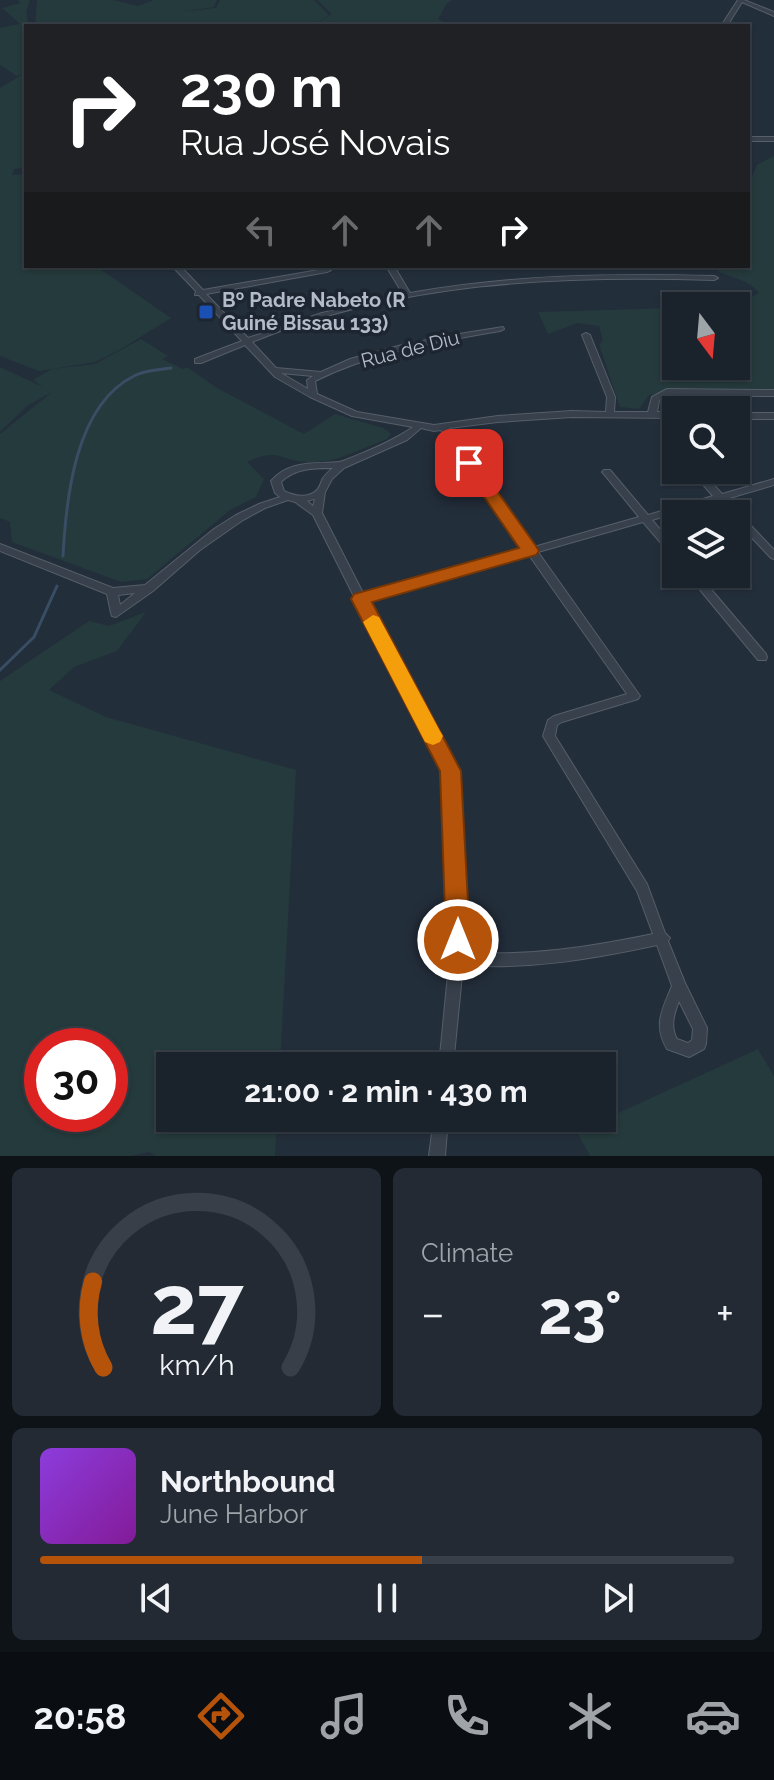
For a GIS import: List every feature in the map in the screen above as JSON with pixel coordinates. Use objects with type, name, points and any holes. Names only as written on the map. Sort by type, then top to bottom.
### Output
[{"type":"street","points":[[725,24],[741,0],[774,14]]},
{"type":"street","points":[[750,139],[774,139]]},
{"type":"street","points":[[178,268],[273,370],[313,395],[355,414],[418,427],[444,427],[498,419],[662,415]]},
{"type":"street","points":[[391,268],[406,293]]},
{"type":"street","points":[[198,293],[327,270]]},
{"type":"street","points":[[198,361],[243,341],[347,307],[406,293],[585,270],[714,278]]},
{"type":"street","name":"Rua de Diu","points":[[273,370],[322,374],[384,353],[500,329]]},
{"type":"street","points":[[586,335],[611,397],[610,414]]},
{"type":"street","points":[[313,395],[311,380],[322,374]]},
{"type":"street","points":[[652,415],[655,399],[667,392],[774,393]]},
{"type":"street","points":[[750,416],[774,416]]},
{"type":"street","points":[[261,505],[280,475],[287,471],[341,465],[405,437],[418,427]]},
{"type":"street","points":[[444,427],[634,696],[558,719],[552,723],[549,736],[642,888],[679,986]]},
{"type":"street","points":[[317,513],[325,480],[341,465]]},
{"type":"street","points":[[306,468],[321,474],[325,480]]},
{"type":"street","points":[[607,472],[662,538]]},
{"type":"street","points":[[361,599],[774,482]]},
{"type":"street","points":[[276,484],[286,498]]},
{"type":"street","points":[[708,484],[723,500]]},
{"type":"street","points":[[112,592],[116,613],[152,588],[198,547],[261,505],[286,498],[298,500],[314,497],[321,492]]},
{"type":"street","points":[[298,500],[317,513],[451,771],[460,923],[447,1052]]},
{"type":"street","points":[[750,529],[774,556]]},
{"type":"street","points":[[0,547],[112,592],[152,588]]},
{"type":"street","points":[[704,588],[762,657]]},
{"type":"street","points":[[457,958],[518,962],[555,960],[663,938]]},
{"type":"street","points":[[437,1156],[440,1132]]},
{"type":"green space","points":[[18,0],[30,0],[26,12],[29,24],[24,24],[24,73],[17,76],[0,65],[0,28],[20,24],[2,8],[21,3]]},
{"type":"green space","points":[[37,0],[113,0],[138,6],[154,0],[217,0],[214,7],[180,12],[216,8],[220,0],[314,0],[329,15],[315,24],[35,24]]},
{"type":"green space","points":[[317,0],[453,0],[447,3],[438,19],[447,24],[315,24],[332,14]]},
{"type":"green space","points":[[24,74],[24,167],[14,169],[12,175],[24,174],[24,268],[100,269],[171,318],[95,362],[39,371],[0,356],[0,88]]},
{"type":"green space","points":[[774,156],[774,389],[682,388],[649,395],[639,409],[620,407],[599,344],[603,341],[599,326],[577,323],[548,334],[538,312],[662,308],[662,380],[750,380],[750,297],[759,293],[748,284],[713,268],[750,268],[752,177],[757,165]]},
{"type":"green space","points":[[141,339],[168,356],[162,359],[183,369],[187,367],[217,388],[304,434],[335,414],[383,428],[391,434],[387,439],[328,461],[298,461],[273,455],[247,462],[264,479],[256,497],[230,510],[147,579],[121,582],[12,542],[10,522],[0,518],[0,434],[52,392],[27,406],[0,432],[0,367],[43,387],[33,380],[52,369],[95,364]]},
{"type":"green space","points":[[146,612],[117,651],[74,667],[49,690],[106,717],[296,770],[281,1052],[156,1052],[156,1132],[276,1132],[275,1156],[156,1156],[149,1152],[130,1156],[0,1156],[0,681],[89,621],[109,626]]},
{"type":"green space","points":[[758,1049],[774,1076],[774,1156],[590,1156],[577,1132],[616,1132],[616,1114]]},
{"type":"waterway","points":[[63,556],[71,482],[86,431],[98,408],[114,390],[134,376],[171,368]]},
{"type":"waterway","points":[[0,670],[34,637],[57,586]]},
{"type":"slow traffic","points":[[373,622],[433,736]]},
{"type":"place","name":"Bº Padre Nabeto (R Guiné Bissau 133)","points":[[206,312]]},
{"type":"route","points":[[458,940],[460,923],[451,771],[361,599],[530,551],[469,463]]}]
